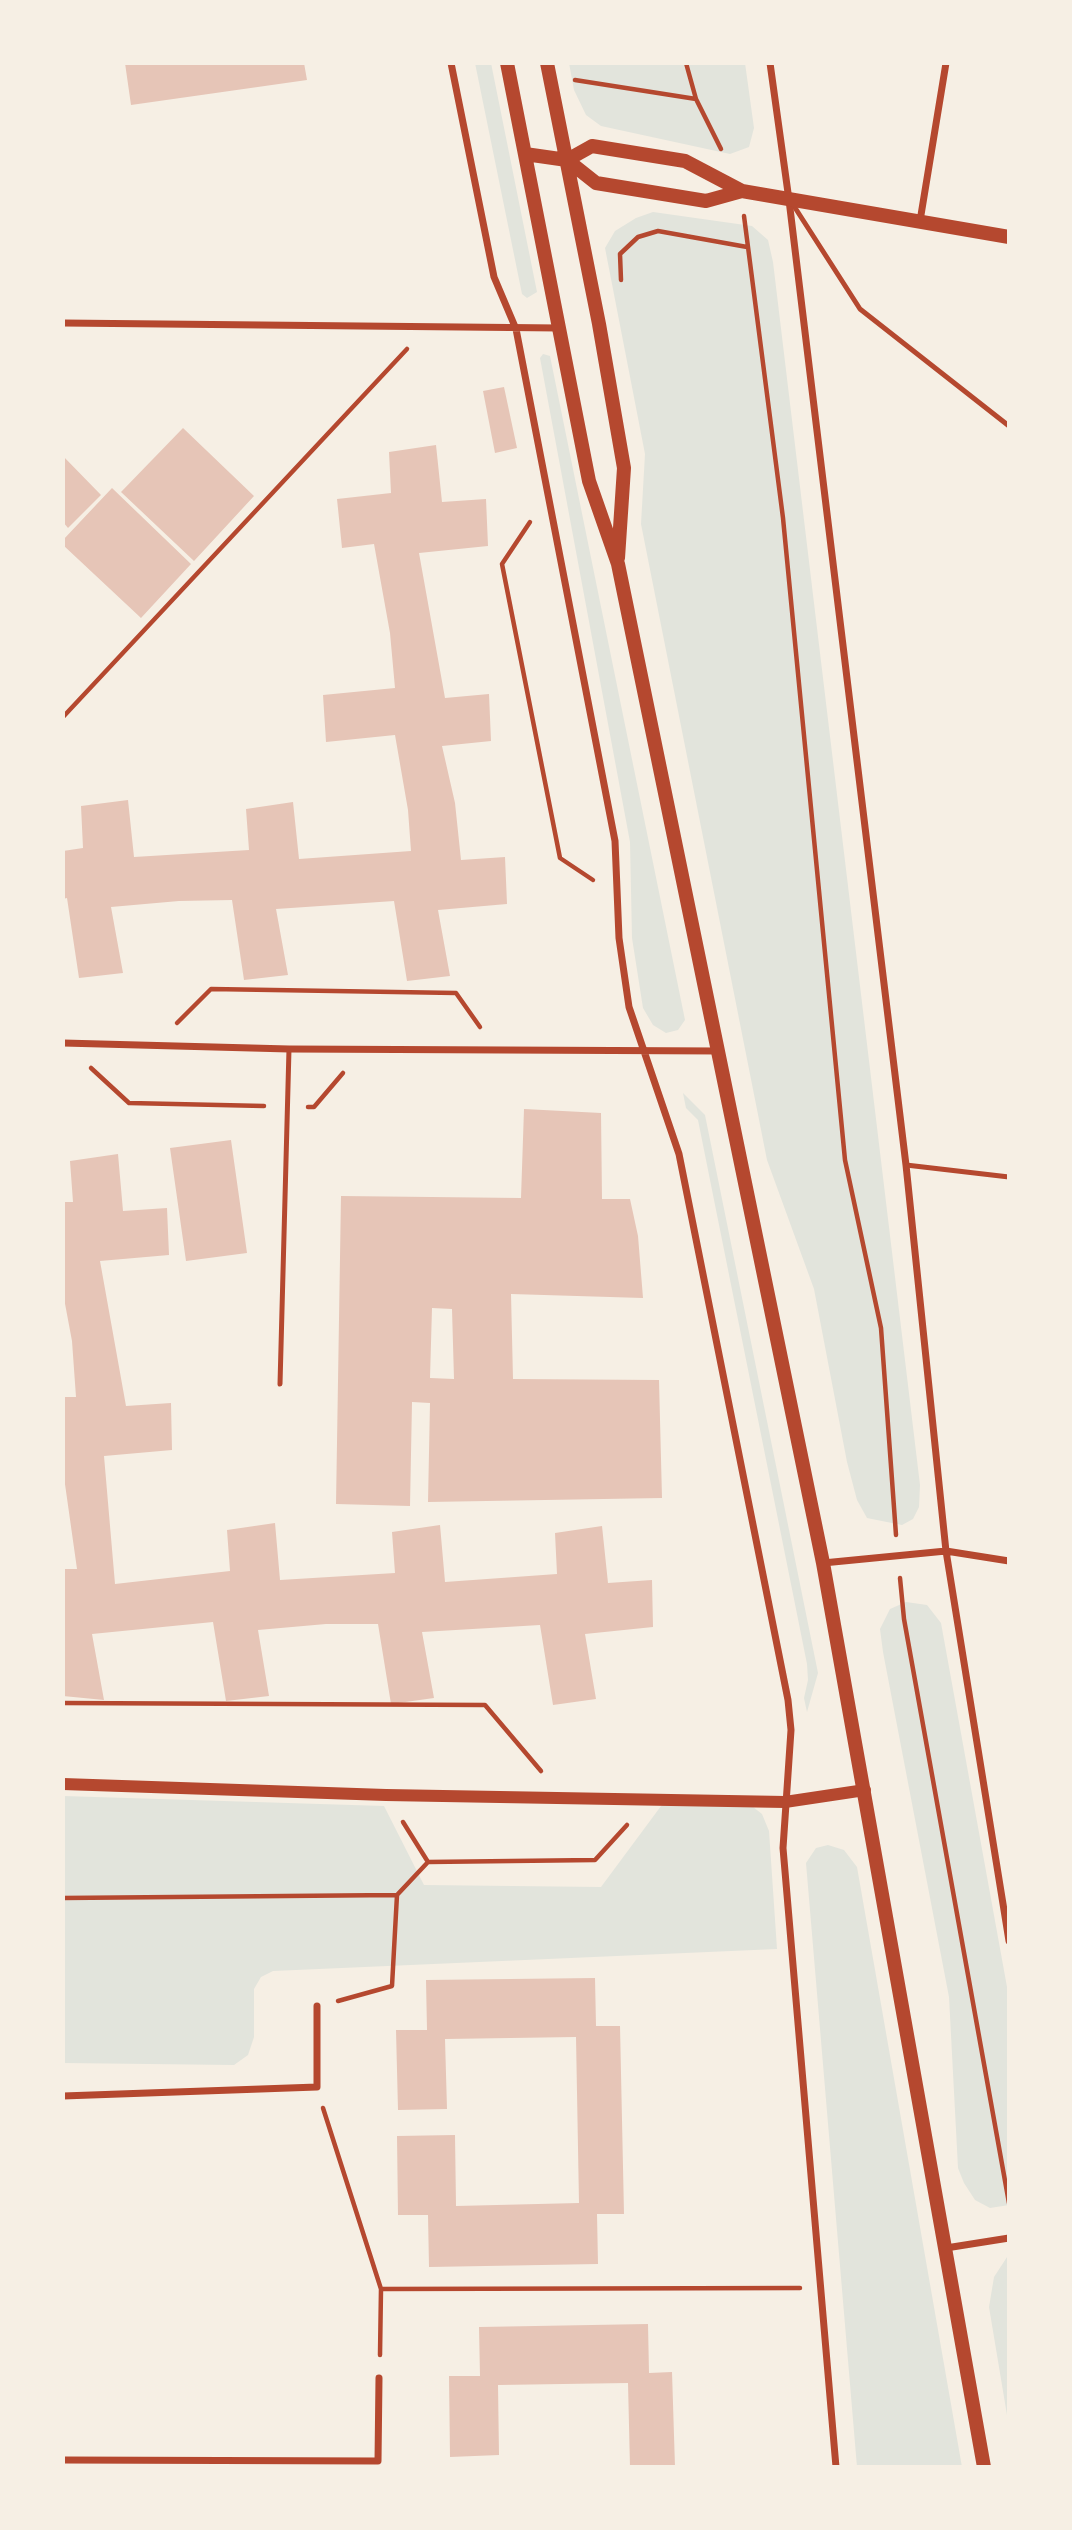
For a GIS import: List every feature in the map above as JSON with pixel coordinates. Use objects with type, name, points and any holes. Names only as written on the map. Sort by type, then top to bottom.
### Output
[{"type":"main road","points":[[507,63],[589,481],[618,564],[823,1563],[984,2467]]},
{"type":"main road","points":[[547,63],[624,468],[618,564]]},
{"type":"main road","points":[[567,160],[592,146],[685,161],[742,191],[1009,237]]},
{"type":"main road","points":[[525,154],[567,160],[596,183],[706,201],[742,191]]},
{"type":"street","points":[[451,63],[494,277],[516,329],[615,841],[619,938],[629,1007],[679,1154],[788,1700],[791,1730],[783,1848],[836,2467]]},
{"type":"street","points":[[770,63],[906,1165],[946,1551],[1009,1941]]},
{"type":"street","points":[[920,223],[946,63]]},
{"type":"street","points":[[63,323],[560,328]]},
{"type":"street","points":[[63,1043],[497,1051],[720,1051]]},
{"type":"street","points":[[823,1563],[946,1551],[1009,1561]]},
{"type":"street","points":[[63,1784],[386,1795],[785,1802],[865,1790]]},
{"type":"street","points":[[63,2096],[317,2087],[317,2006]]},
{"type":"street","points":[[946,2248],[1009,2238]]},
{"type":"street","points":[[63,2460],[378,2461],[379,2378]]},
{"type":"lane","points":[[789,200],[860,309],[1009,426]]},
{"type":"lane","points":[[280,1384],[289,1048]]},
{"type":"lane","points":[[906,1165],[1009,1177]]},
{"type":"path","points":[[686,63],[696,99],[742,191],[783,518],[845,1160],[881,1328],[904,1619],[1009,2203]]},
{"type":"path","points":[[622,286],[618,262],[620,254],[638,237],[658,231],[747,247]]},
{"type":"path","points":[[63,717],[426,327]]},
{"type":"path","points":[[549,492],[502,564],[560,858],[617,897]]},
{"type":"path","points":[[154,1046],[211,989],[456,993],[497,1051]]},
{"type":"path","points":[[82,1060],[129,1103],[314,1107],[364,1048]]},
{"type":"path","points":[[63,1703],[485,1704],[564,1798]]},
{"type":"path","points":[[386,1795],[428,1862]]},
{"type":"path","points":[[317,2006],[392,1986],[397,1895],[428,1862],[595,1860],[650,1800]]},
{"type":"path","points":[[63,1898],[397,1895]]},
{"type":"path","points":[[317,2087],[381,2289],[379,2378]]},
{"type":"path","points":[[381,2289],[822,2289]]},
{"type":"shaded area","points":[[475,63],[491,63],[537,292],[527,298],[522,294]]},
{"type":"shaded area","points":[[569,63],[745,63],[754,128],[749,147],[730,154],[601,126],[586,115],[574,90]]},
{"type":"shaded area","points":[[653,212],[752,226],[768,240],[773,262],[920,1485],[919,1507],[913,1519],[902,1525],[867,1518],[857,1500],[847,1462],[814,1289],[767,1160],[641,524],[645,454],[605,248],[615,231],[636,218]]},
{"type":"shaded area","points":[[543,354],[550,356],[685,1020],[678,1030],[666,1033],[653,1025],[643,1008],[632,938],[630,842],[540,358]]},
{"type":"shaded area","points":[[683,1093],[705,1115],[818,1673],[807,1712],[804,1698],[808,1680],[807,1664],[698,1120],[686,1108]]},
{"type":"shaded area","points":[[906,1602],[927,1605],[941,1623],[1009,1998],[1009,2205],[990,2208],[975,2200],[958,2168],[949,1997],[883,1652],[880,1629],[890,1609]]},
{"type":"shaded area","points":[[63,1796],[384,1806],[424,1885],[601,1887],[664,1802],[748,1803],[762,1814],[769,1831],[777,1949],[273,1971],[261,1977],[254,1989],[254,2037],[248,2055],[234,2065],[63,2063]]},
{"type":"shaded area","points":[[828,1845],[844,1850],[857,1867],[962,2467],[857,2467],[806,1863],[816,1848]]},
{"type":"shaded area","points":[[1009,2254],[1009,2427],[989,2307],[994,2277]]},
{"type":"building","points":[[125,63],[304,63],[307,80],[131,105]]},
{"type":"building","points":[[504,387],[517,448],[495,453],[483,391]]},
{"type":"building","points":[[183,428],[254,496],[194,561],[121,492]]},
{"type":"building","points":[[436,445],[442,502],[486,499],[488,546],[419,553],[445,698],[489,694],[491,741],[442,746],[455,803],[461,860],[505,857],[507,904],[438,910],[450,976],[407,981],[394,901],[276,909],[288,975],[244,980],[232,900],[111,907],[123,973],[79,978],[67,898],[63,899],[63,851],[83,848],[81,806],[128,800],[134,857],[249,850],[246,809],[293,802],[299,859],[411,851],[408,810],[395,735],[326,742],[323,695],[395,688],[390,633],[374,544],[342,548],[337,499],[391,493],[389,452]]},
{"type":"building","points":[[63,456],[101,495],[68,528],[63,522]]},
{"type":"building","points":[[112,488],[191,564],[141,618],[63,545],[63,540]]},
{"type":"building","points":[[524,1109],[601,1113],[602,1199],[630,1199],[638,1236],[643,1298],[511,1294],[513,1379],[659,1380],[662,1498],[428,1502],[430,1403],[412,1402],[410,1506],[336,1504],[341,1196],[521,1198]],"holes":[[[432,1308],[452,1309],[454,1379],[430,1378]]]},
{"type":"building","points":[[231,1140],[247,1253],[186,1261],[170,1148]]},
{"type":"building","points":[[118,1154],[123,1211],[167,1208],[169,1255],[100,1261],[126,1406],[171,1403],[172,1450],[104,1456],[115,1584],[230,1571],[227,1530],[275,1523],[280,1580],[395,1573],[392,1532],[440,1525],[445,1582],[557,1574],[555,1533],[602,1526],[608,1583],[652,1580],[653,1627],[585,1634],[596,1699],[553,1705],[540,1625],[422,1632],[434,1698],[391,1704],[378,1624],[326,1624],[258,1630],[269,1696],[226,1701],[213,1622],[92,1634],[104,1700],[63,1696],[63,1569],[77,1569],[63,1470],[63,1397],[76,1397],[72,1341],[63,1293],[63,1202],[73,1202],[70,1161]]},
{"type":"building","points":[[595,1978],[596,2026],[620,2026],[624,2214],[597,2214],[598,2264],[429,2267],[428,2215],[398,2215],[397,2136],[455,2135],[456,2206],[579,2203],[576,2037],[445,2039],[447,2109],[398,2110],[396,2030],[427,2030],[426,1980]]},
{"type":"building","points":[[648,2324],[649,2373],[672,2372],[675,2467],[630,2467],[628,2383],[498,2385],[499,2455],[450,2457],[449,2376],[480,2376],[479,2327]]}]
